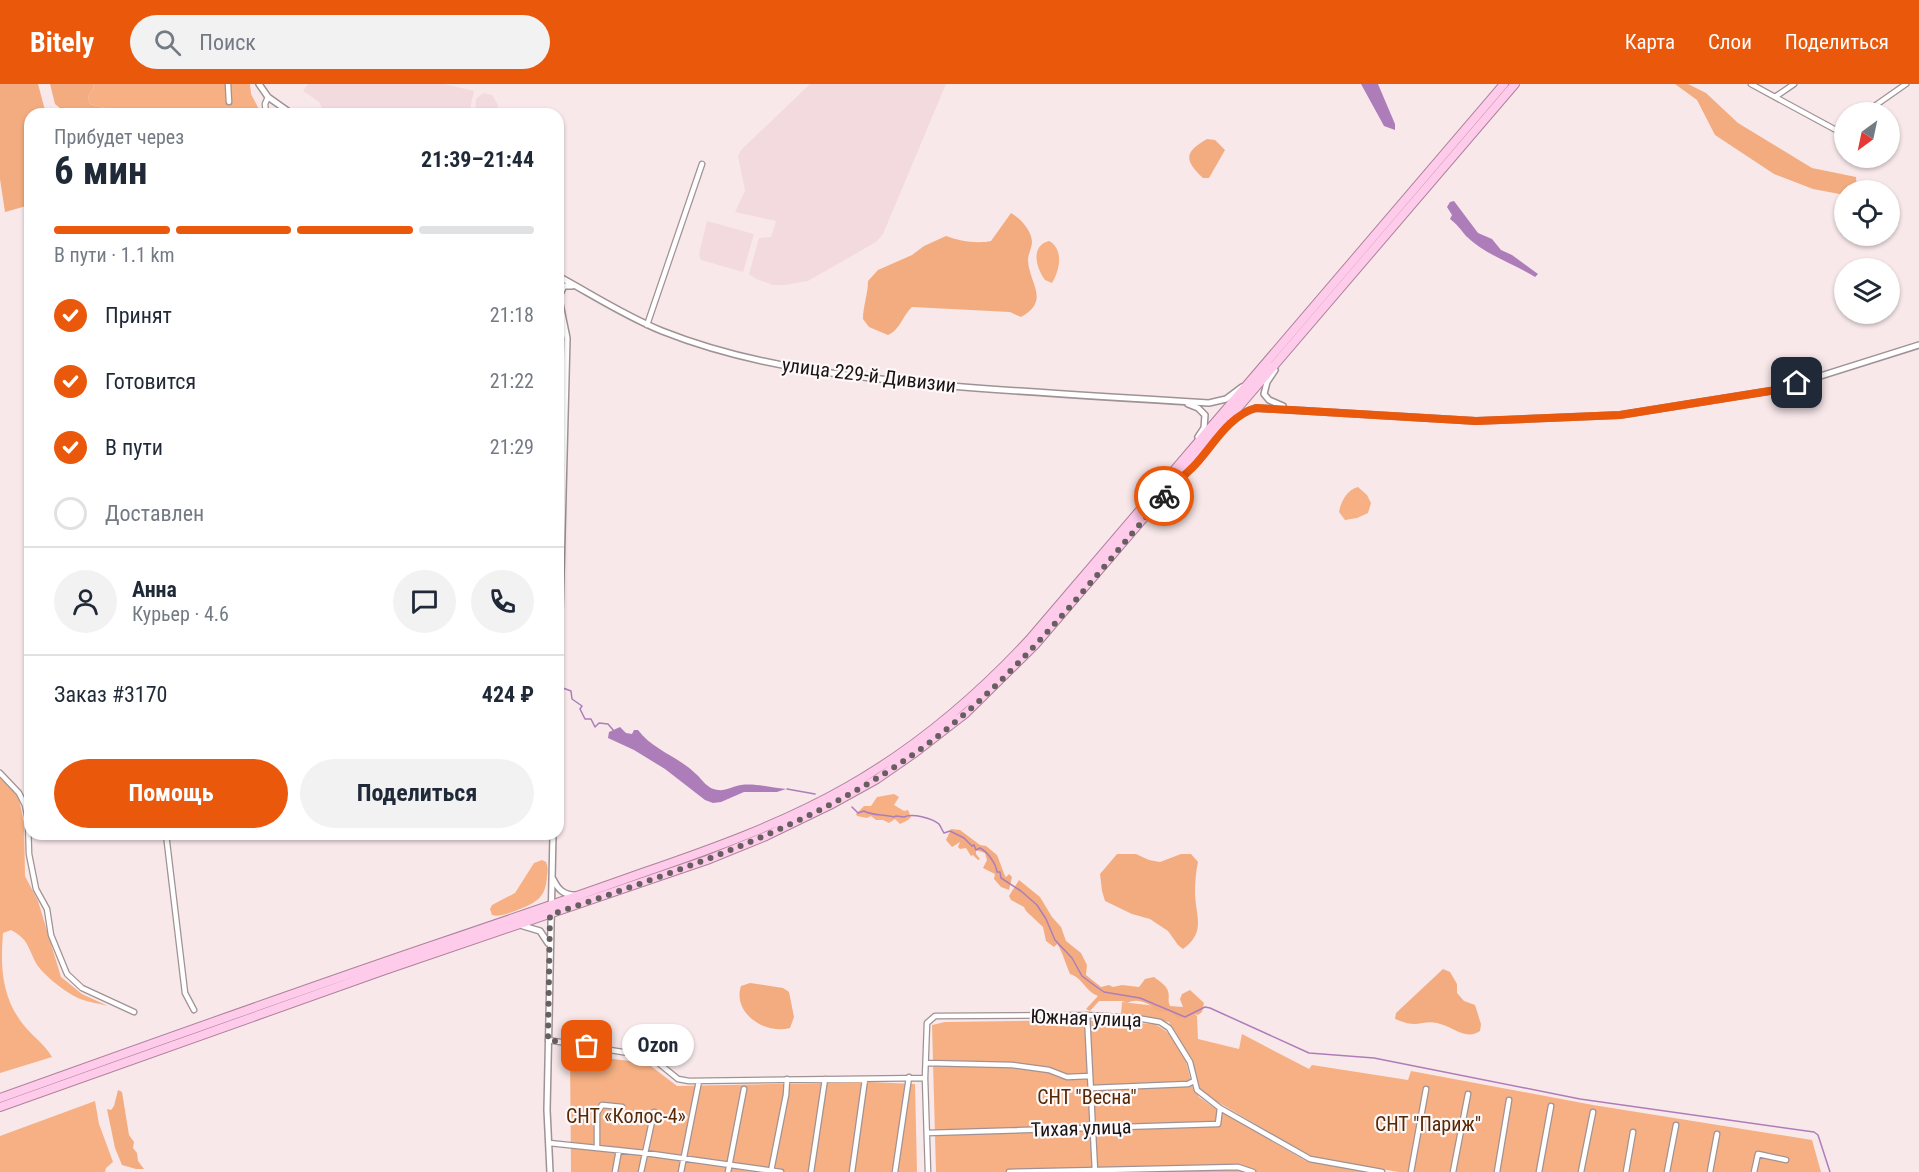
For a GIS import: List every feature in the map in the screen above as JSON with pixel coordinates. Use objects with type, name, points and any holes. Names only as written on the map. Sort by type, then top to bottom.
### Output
[{"type":"highway","points":[[0,1098],[763,829],[825,799],[872,772],[926,736],[986,684],[1029,640],[1504,84]]},
{"type":"highway","points":[[0,1107],[385,970],[707,860],[766,836],[838,801],[913,754],[966,713],[1017,664],[1070,607],[1515,84]]},
{"type":"street","points":[[228,84],[229,102]]},
{"type":"street","points":[[259,84],[268,96],[284,108]]},
{"type":"street","points":[[1750,84],[1834,129]]},
{"type":"street","points":[[1775,97],[1794,84]]},
{"type":"street","points":[[1880,102],[1906,84]]},
{"type":"street","points":[[265,108],[268,96]]},
{"type":"street","points":[[647,325],[702,164]]},
{"type":"street","points":[[1290,409],[1267,398],[1264,392],[1267,382],[1343,290],[1367,257]]},
{"type":"street","points":[[564,279],[579,288]]},
{"type":"street","points":[[564,283],[579,288]]},
{"type":"street","points":[[564,287],[567,285],[579,288]]},
{"type":"street","name":"улица 229-й Дивизии","points":[[579,288],[647,325],[754,361],[807,371],[859,378],[996,389],[1209,403],[1226,399],[1240,389],[1284,336],[1310,311]]},
{"type":"street","points":[[564,325],[567,338],[564,431]]},
{"type":"street","points":[[1174,483],[1194,466],[1227,426],[1240,415],[1256,408],[1476,421],[1620,415],[1776,390],[1919,345]]},
{"type":"street","points":[[1096,564],[1127,522],[1201,433],[1205,421],[1204,412],[1195,406],[1175,401]]},
{"type":"street","points":[[0,773],[19,793],[24,804]]},
{"type":"street","points":[[29,840],[36,889],[46,909],[51,935],[67,975],[82,988],[134,1012]]},
{"type":"street","points":[[167,840],[185,993],[194,1010]]},
{"type":"street","points":[[550,1172],[548,1040],[553,840]]},
{"type":"street","points":[[552,876],[563,893],[583,894]]},
{"type":"street","points":[[519,925],[540,931],[547,939],[550,951]]},
{"type":"street","points":[[1087,1015],[1095,1172]]},
{"type":"street","name":"Южная улица","points":[[926,1063],[927,1023],[935,1016],[1087,1015],[1161,1022],[1169,1028],[1190,1062],[1197,1090],[1220,1108],[1310,1159],[1382,1172]]},
{"type":"street","points":[[548,1040],[641,1055],[656,1061],[678,1079],[699,1081],[925,1078]]},
{"type":"street","points":[[928,1172],[926,1063],[1012,1065],[1049,1070],[1067,1077],[1090,1076]]},
{"type":"street","points":[[895,1172],[909,1077]]},
{"type":"street","points":[[852,1172],[865,1078]]},
{"type":"street","points":[[771,1171],[787,1079]]},
{"type":"street","points":[[811,1172],[825,1079]]},
{"type":"street","points":[[681,1172],[699,1081]]},
{"type":"street","points":[[1091,1088],[1188,1084],[1194,1081]]},
{"type":"street","points":[[728,1172],[744,1089]]},
{"type":"street","points":[[1411,1172],[1426,1089]]},
{"type":"street","points":[[1453,1172],[1468,1094]]},
{"type":"street","points":[[1497,1172],[1509,1100]]},
{"type":"street","points":[[597,1147],[597,1113],[602,1105],[622,1107]]},
{"type":"street","points":[[1539,1172],[1551,1106]]},
{"type":"street","name":"Тихая улица","points":[[927,1133],[1218,1124],[1220,1108]]},
{"type":"street","points":[[641,1172],[654,1112]]},
{"type":"street","points":[[1581,1172],[1593,1112]]},
{"type":"street","points":[[1667,1172],[1676,1125]]},
{"type":"street","points":[[1626,1172],[1633,1131]]},
{"type":"street","points":[[1710,1172],[1718,1134]]},
{"type":"street","points":[[549,1143],[597,1147],[781,1172]]},
{"type":"street","points":[[615,1172],[619,1150]]},
{"type":"street","points":[[1754,1172],[1758,1154],[1786,1160]]},
{"type":"street","points":[[1009,1172],[1095,1172],[1238,1167],[1253,1172]]},
{"type":"shaded area","points":[[0,84],[38,84],[44,108],[24,108],[24,207],[5,212],[0,179]]},
{"type":"shaded area","points":[[50,84],[93,84],[94,87],[88,97],[90,104],[105,108],[60,108],[55,104]]},
{"type":"shaded area","points":[[308,84],[444,84],[474,91],[470,108],[322,108],[319,102],[303,91]]},
{"type":"shaded area","points":[[810,84],[946,84],[883,234],[876,242],[808,281],[773,285],[749,274],[759,238],[771,237],[776,221],[735,212],[745,191],[738,156],[742,149]]},
{"type":"shaded area","points":[[1361,84],[1378,84],[1395,124],[1395,130],[1384,126]]},
{"type":"shaded area","points":[[1675,84],[1688,84],[1706,93],[1738,123],[1812,168],[1856,177],[1856,180],[1834,180],[1834,193],[1813,189],[1774,174],[1715,135],[1697,100]]},
{"type":"shaded area","points":[[483,93],[492,95],[498,108],[475,108],[476,99]]},
{"type":"shaded area","points":[[1207,139],[1215,140],[1225,150],[1209,178],[1203,178],[1192,166],[1189,157],[1194,148]]},
{"type":"shaded area","points":[[1454,201],[1478,233],[1492,239],[1501,250],[1538,274],[1535,277],[1490,254],[1474,243],[1450,219],[1452,215],[1447,207],[1450,202]]},
{"type":"shaded area","points":[[1011,213],[1025,225],[1031,238],[1032,244],[1028,260],[1037,298],[1030,311],[1021,317],[1010,312],[912,307],[896,330],[888,335],[869,327],[863,319],[868,281],[878,270],[946,236],[968,241],[991,241]]},
{"type":"shaded area","points":[[707,221],[754,234],[743,272],[701,260],[699,254]]},
{"type":"shaded area","points":[[620,727],[626,733],[632,734],[634,730],[638,730],[651,743],[689,768],[714,789],[724,790],[738,786],[758,785],[786,789],[777,792],[744,792],[713,803],[705,800],[665,769],[634,750],[608,738],[609,732]]},
{"type":"shaded area","points":[[951,829],[960,830],[997,855],[1005,876],[1009,874],[1012,877],[1009,890],[1001,887],[994,879],[995,874],[983,868],[987,860],[985,853],[976,850],[980,859],[978,860],[973,855],[971,856],[966,848],[958,847],[960,842],[952,847],[946,840]]},
{"type":"shaded area","points":[[1117,854],[1136,854],[1160,862],[1181,854],[1191,854],[1198,862],[1195,891],[1197,929],[1195,936],[1183,949],[1168,931],[1150,919],[1132,914],[1105,901],[1100,874]]},
{"type":"shaded area","points":[[1019,880],[1040,897],[1061,927],[1066,941],[1081,953],[1087,965],[1086,975],[1101,987],[1122,985],[1139,987],[1145,979],[1154,977],[1167,989],[1170,1006],[1183,1007],[1180,999],[1182,994],[1190,990],[1204,1003],[1202,1012],[1179,1019],[1169,1011],[1159,1012],[1140,1001],[1127,1003],[1099,1001],[1090,1011],[1086,1009],[1098,996],[1070,974],[1057,944],[1054,947],[1046,941],[1043,927],[1024,907],[1011,900],[1009,896]]},
{"type":"shaded area","points":[[1443,969],[1450,972],[1457,984],[1457,993],[1464,1001],[1475,1005],[1481,1024],[1480,1031],[1475,1034],[1464,1034],[1437,1023],[1411,1024],[1395,1019],[1396,1013]]},
{"type":"shaded area","points":[[750,983],[783,988],[789,992],[794,1017],[790,1028],[780,1029],[761,1025],[746,1013],[739,996],[741,986]]},
{"type":"shaded area","points":[[118,1090],[122,1092],[129,1135],[134,1142],[133,1148],[144,1169],[122,1165],[115,1148],[107,1109],[111,1110],[114,1106]]},
{"type":"green space","points":[[93,84],[250,84],[251,94],[258,108],[105,108],[90,104],[88,97],[94,87]]},
{"type":"green space","points":[[1049,241],[1059,254],[1057,272],[1052,283],[1045,280],[1036,258],[1039,248]]},
{"type":"green space","points":[[1358,487],[1367,495],[1371,503],[1368,513],[1345,520],[1339,512],[1341,504],[1348,493]]},
{"type":"green space","points":[[0,777],[19,799],[24,823],[25,876],[38,901],[61,977],[82,994],[108,1006],[83,1000],[66,991],[39,967],[21,937],[11,930],[3,933],[4,984],[12,1007],[27,1029],[52,1057],[0,1073]]},
{"type":"green space","points":[[894,794],[899,797],[894,805],[904,811],[908,810],[911,817],[908,820],[900,824],[895,819],[889,823],[876,820],[871,816],[867,818],[857,816],[856,814],[864,806],[871,806],[877,797]]},
{"type":"green space","points":[[542,860],[546,862],[548,872],[542,895],[528,905],[509,913],[492,915],[490,909],[492,905],[515,893],[534,863]]},
{"type":"green space","name":"СНТ \"Париж\"","points":[[1122,1002],[1190,1010],[1197,1016],[1198,1039],[1239,1049],[1242,1034],[1309,1069],[1312,1065],[1408,1080],[1411,1071],[1593,1105],[1812,1140],[1821,1172],[1399,1172],[1311,1157],[1206,1095],[1198,1087],[1191,1059],[1169,1022],[1121,1015]]},
{"type":"green space","name":"СНТ \"Весна\"","points":[[1079,1020],[1155,1024],[1169,1033],[1185,1057],[1192,1086],[1199,1097],[1213,1107],[1306,1161],[1375,1172],[936,1172],[932,1025],[945,1022]]},
{"type":"green space","name":"СНТ «Колос-4»","points":[[570,1054],[647,1063],[677,1086],[869,1082],[915,1084],[917,1172],[571,1172]]},
{"type":"green space","points":[[95,1101],[99,1124],[113,1162],[105,1172],[0,1172],[0,1136]]},
{"type":"waterway","points":[[564,688],[571,691],[572,699],[582,706],[580,709],[585,719],[591,719],[595,727],[599,723],[608,724],[614,731]]},
{"type":"waterway","points":[[787,789],[815,794]]},
{"type":"waterway","points":[[852,807],[858,813],[864,811],[894,817],[927,818],[939,824],[944,833],[950,831],[964,838],[972,846],[974,845],[976,850],[980,848],[983,850],[991,858],[1001,878],[1037,905],[1055,940],[1072,958],[1082,976],[1104,992],[1140,998],[1185,1017],[1205,1007],[1210,1008],[1309,1053],[1374,1058],[1580,1099],[1814,1132],[1818,1135],[1830,1172]]},
{"type":"way so far","points":[[587,1046],[548,1040],[550,915],[707,860],[766,836],[809,816],[877,779],[930,742],[984,697],[1070,607],[1164,496]]},
{"type":"place","name":"Ozon","points":[[587,1046]]},
{"type":"route","points":[[1164,496],[1174,483],[1194,466],[1227,426],[1240,415],[1256,408],[1476,421],[1558,418],[1620,415],[1776,390],[1797,383]]}]
